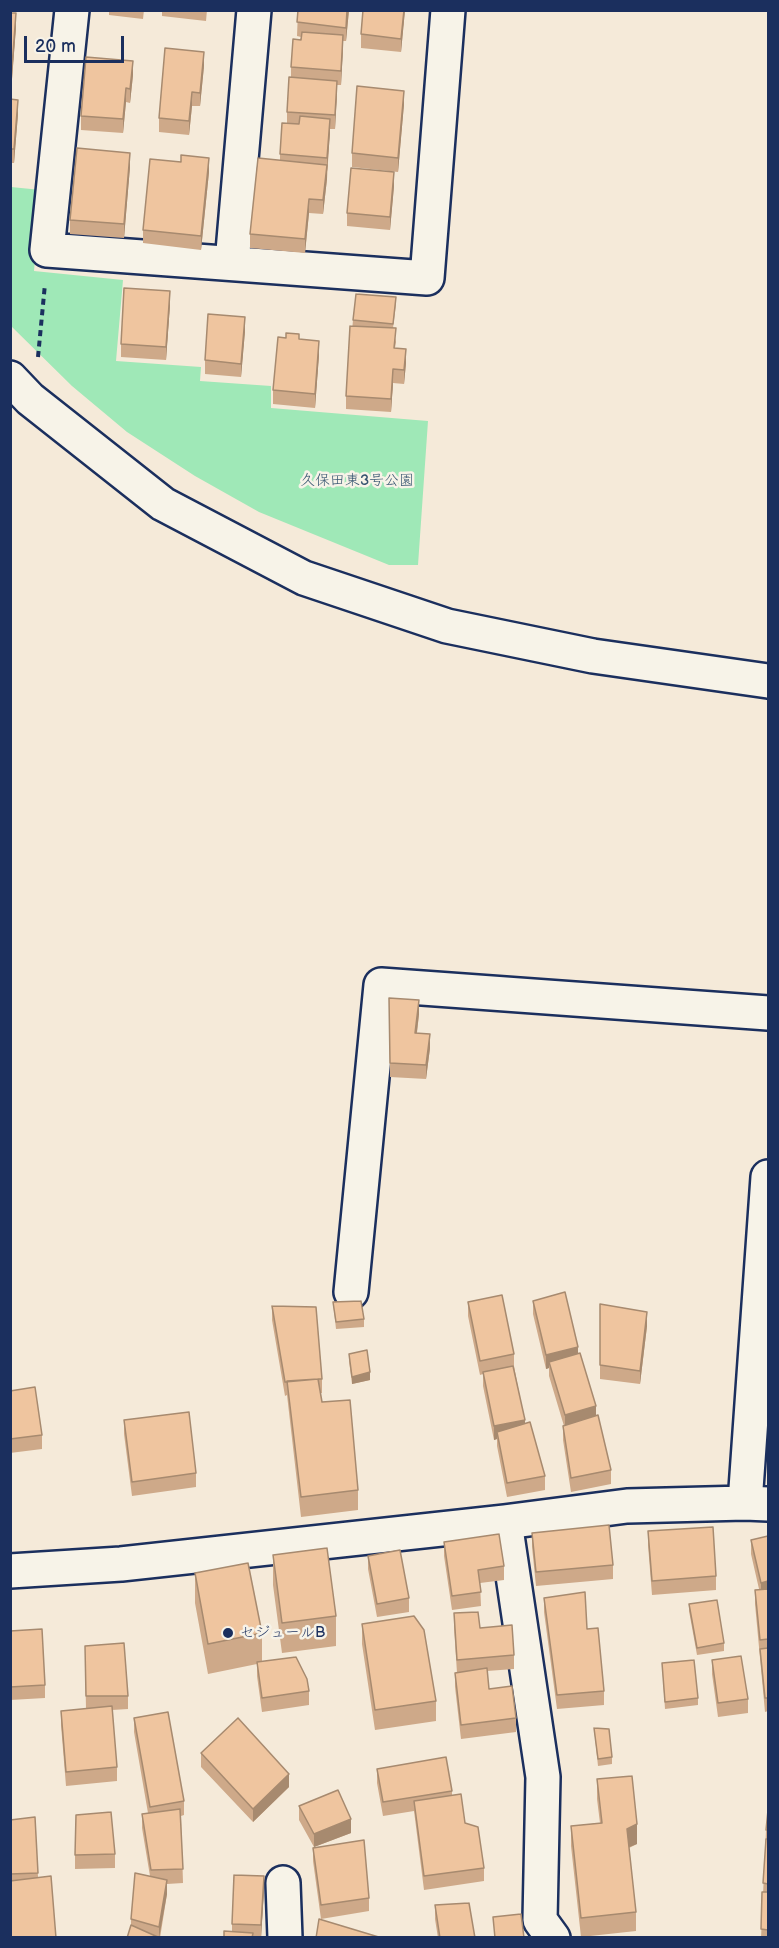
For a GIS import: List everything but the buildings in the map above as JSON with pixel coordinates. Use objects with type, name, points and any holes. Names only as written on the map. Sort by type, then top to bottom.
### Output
[{"type":"street","points":[[72,10],[47,250],[427,278],[448,10]]},
{"type":"street","points":[[232,262],[254,10]]},
{"type":"street","points":[[24,373],[30,399],[163,504],[304,578],[447,626],[593,656],[768,681]]},
{"type":"street","points":[[351,1292],[381,985],[768,1013]]},
{"type":"street","points":[[10,1570],[121,1564],[505,1522],[627,1506],[757,1503],[768,1177]]},
{"type":"street","points":[[505,1522],[543,1778],[540,1920],[553,1938]]},
{"type":"street","points":[[283,1883],[285,1938]]},
{"type":"path","points":[[24,373],[47,250]]},
{"type":"green space","name":"久保田東3号公園","points":[[11,187],[41,190],[34,271],[123,280],[116,361],[201,367],[200,381],[271,386],[271,408],[428,421],[418,565],[389,565],[259,512],[195,476],[127,432],[72,386],[11,326]]},
{"type":"place","name":"セジュールB","points":[[228,1633]]}]
